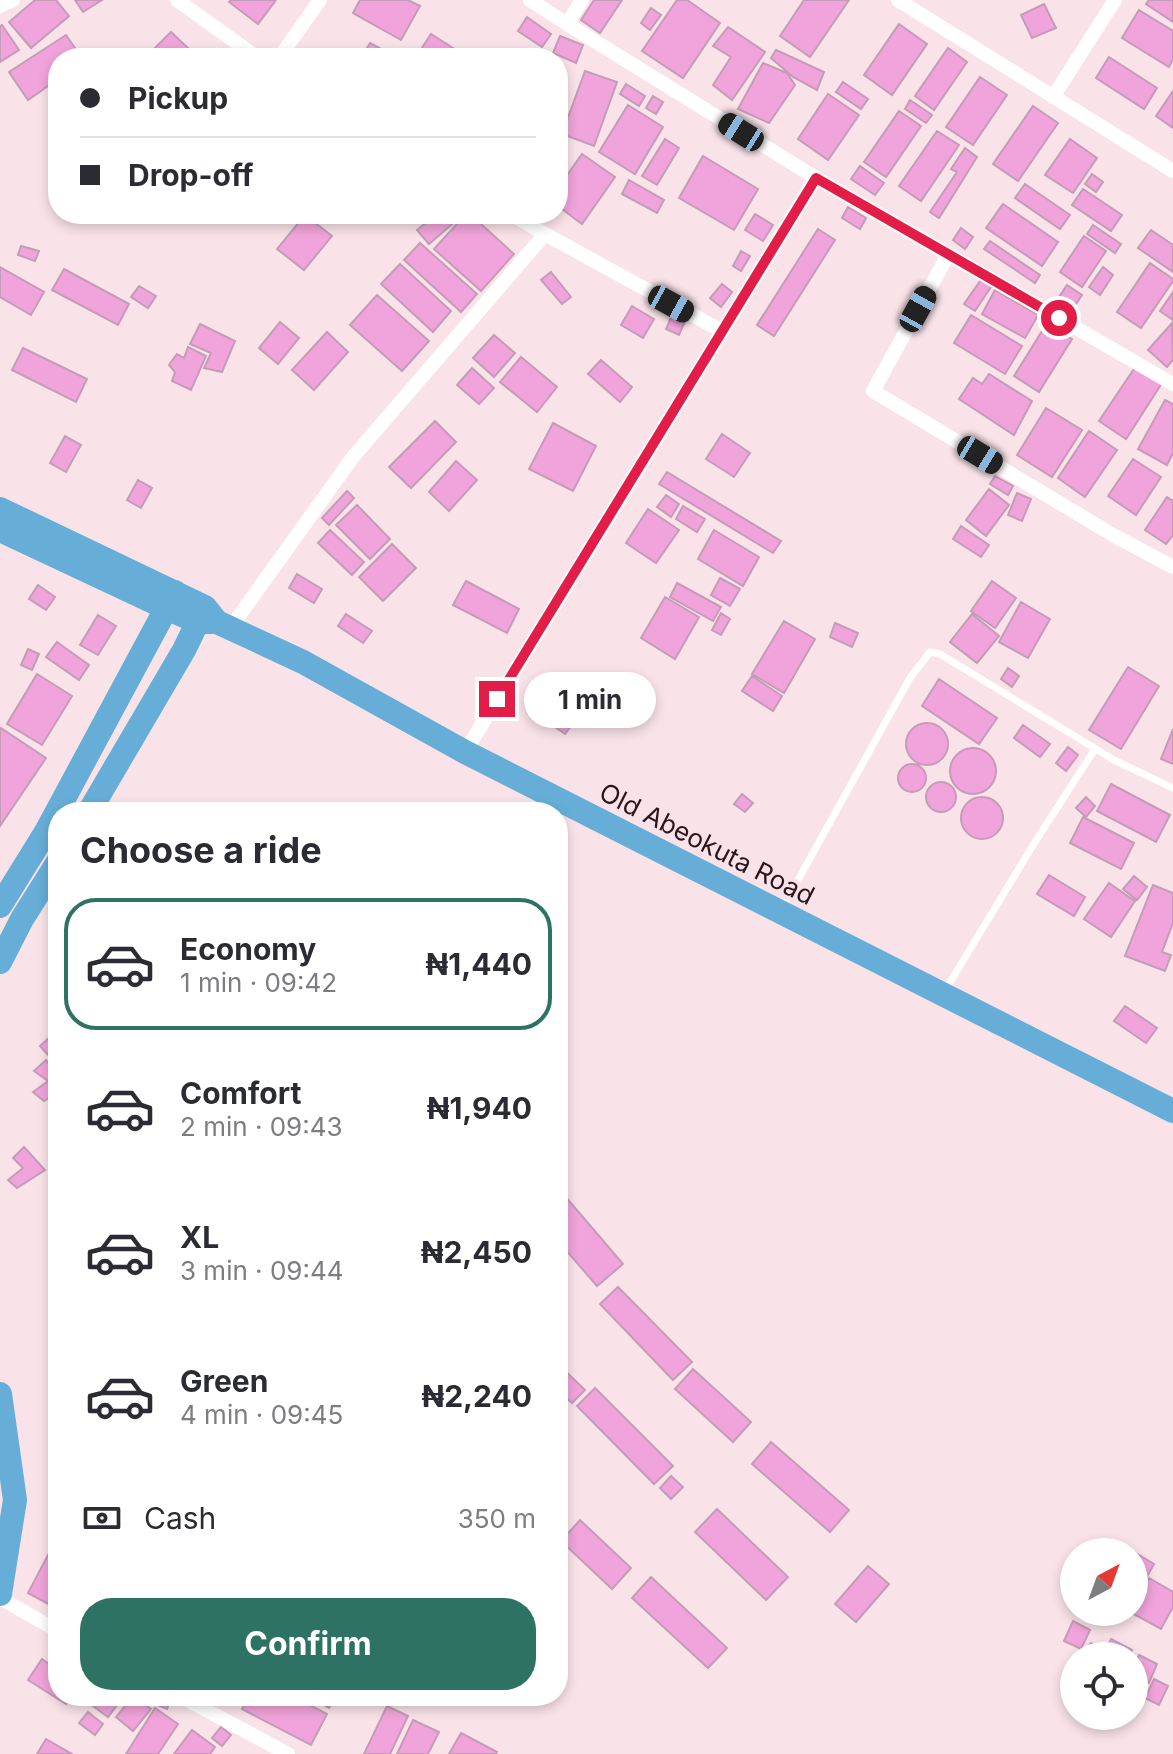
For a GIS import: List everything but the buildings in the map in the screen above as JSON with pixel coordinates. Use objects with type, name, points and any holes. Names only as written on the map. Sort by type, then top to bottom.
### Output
[{"type":"highway","name":"Old Abeokuta Road","points":[[0,509],[170,600],[303,662],[465,752],[563,802]]},
{"type":"highway","name":"Old Abeokuta Road","points":[[0,530],[144,597],[170,600]]},
{"type":"highway","points":[[144,597],[148,611],[148,640]]},
{"type":"highway","points":[[62,802],[170,600]]},
{"type":"highway","points":[[95,802],[184,650],[213,619]]},
{"type":"highway","name":"Old Abeokuta Road","points":[[568,804],[1173,1111]]},
{"type":"highway","points":[[0,906],[48,828]]},
{"type":"highway","points":[[0,962],[48,878]]},
{"type":"highway","points":[[0,1394],[15,1500],[0,1596]]},
{"type":"street","points":[[0,6],[13,0]]},
{"type":"street","points":[[177,0],[244,48]]},
{"type":"street","points":[[286,48],[320,0]]},
{"type":"street","points":[[530,0],[816,178],[1172,381]]},
{"type":"street","points":[[567,24],[582,0]]},
{"type":"street","points":[[898,0],[1173,171]]},
{"type":"street","points":[[1053,97],[1115,0]]},
{"type":"street","points":[[465,752],[816,178]]},
{"type":"street","points":[[528,224],[722,331]]},
{"type":"street","points":[[213,619],[545,234]]},
{"type":"street","points":[[948,255],[873,391],[1113,535],[1173,567]]},
{"type":"street","points":[[0,1596],[48,1625]]},
{"type":"street","points":[[199,1706],[288,1754]]},
{"type":"lane","points":[[780,912],[910,678],[930,652],[940,654],[1114,760],[1173,788]]},
{"type":"lane","points":[[943,995],[1095,749]]},
{"type":"route","points":[[497,699],[816,178],[1059,318]]}]
